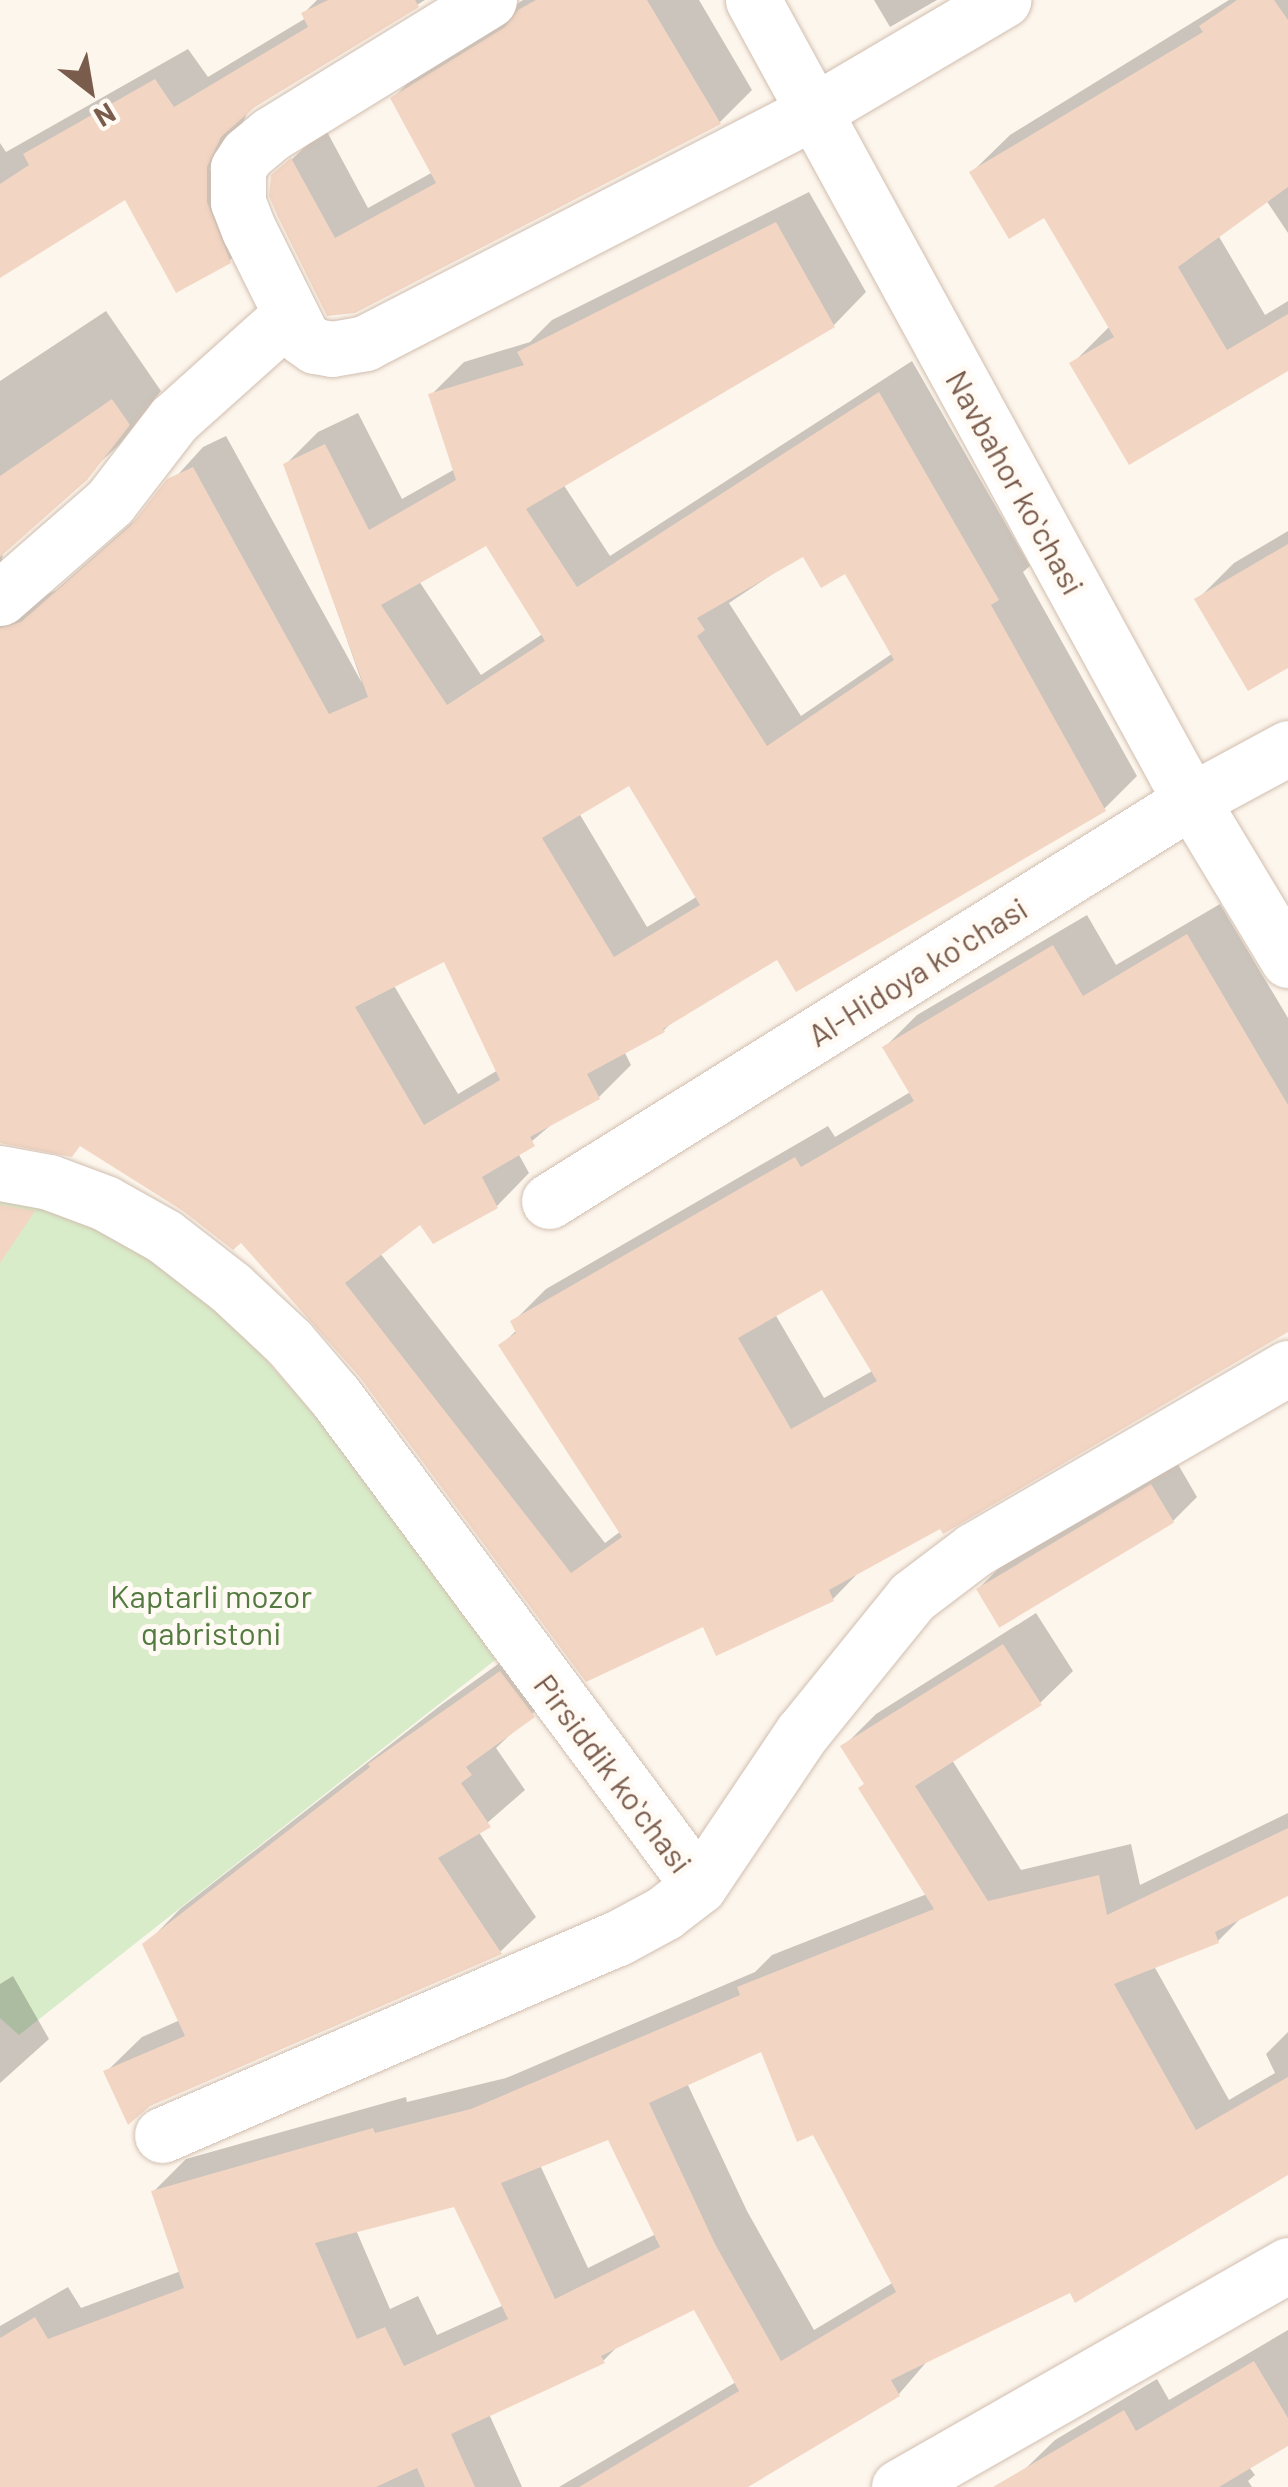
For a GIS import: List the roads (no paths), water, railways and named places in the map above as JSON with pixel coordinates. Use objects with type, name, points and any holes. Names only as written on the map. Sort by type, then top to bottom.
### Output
[{"type":"street","points":[[489,0],[246,154],[238,168],[238,202],[290,315],[302,337],[315,346],[332,348],[364,343],[813,112],[1003,0]]},
{"type":"street","name":"Navbahor koʻchasi","points":[[753,0],[1192,800],[1288,960]]},
{"type":"street","points":[[0,598],[110,502],[174,418],[290,315]]},
{"type":"street","name":"Al-Hidoya koʻchasi","points":[[549,1201],[1192,800],[1288,748]]},
{"type":"street","name":"Pirsiddik koʻchasi","points":[[0,1173],[49,1182],[105,1204],[164,1236],[230,1288],[289,1342],[335,1396],[698,1886],[802,1733],[912,1597],[974,1550],[1288,1368]]},
{"type":"street","points":[[162,2135],[616,1939],[664,1913],[698,1886]]},
{"type":"street","points":[[899,2487],[1288,2265]]},
{"type":"park label","name":"Kaptarli mozor qabristoni","points":[[211,1614]]}]
